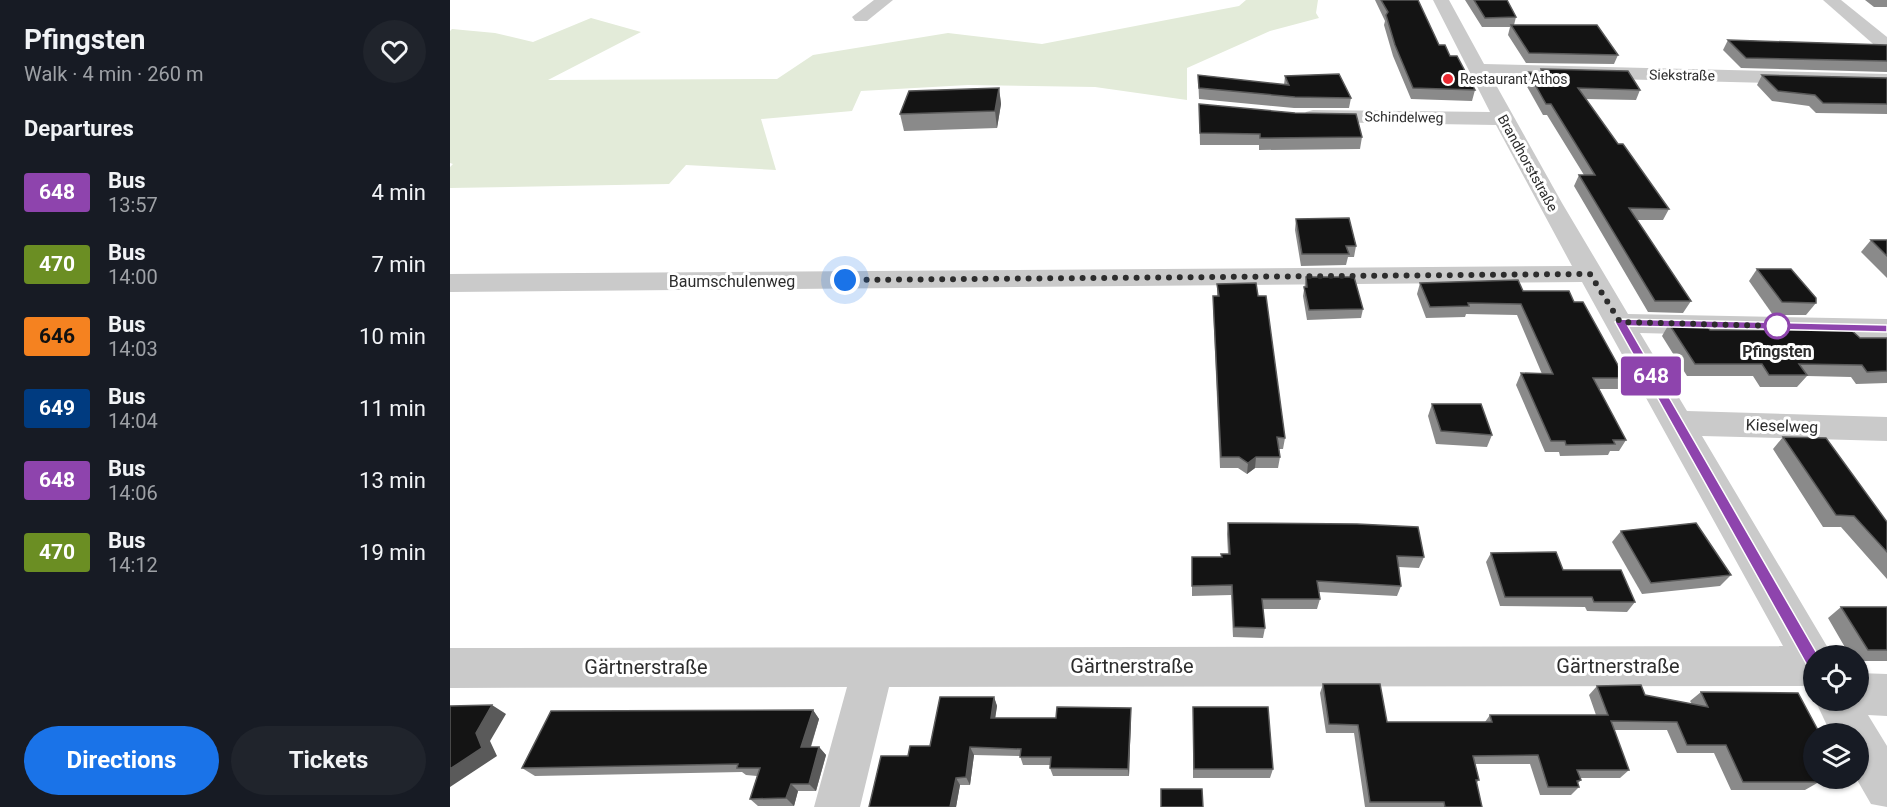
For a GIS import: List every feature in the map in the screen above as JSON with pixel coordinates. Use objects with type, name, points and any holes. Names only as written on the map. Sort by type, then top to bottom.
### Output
[{"type":"street","points":[[861,17],[885,0]]},
{"type":"street","name":"Brandhorststraße","points":[[1441,0],[1503,119],[1590,274],[1620,322],[1803,645]]},
{"type":"street","points":[[1831,0],[1887,46]]},
{"type":"street","name":"Siekstraße","points":[[1478,70],[1887,80]]},
{"type":"street","name":"Schindelweg","points":[[1294,116],[1503,119]]},
{"type":"street","name":"Baumschulenweg","points":[[450,283],[1590,274]]},
{"type":"street","points":[[1620,322],[1887,329]]},
{"type":"street","name":"Kieselweg","points":[[1677,423],[1887,429]]},
{"type":"street","name":"Gärtnerstraße","points":[[450,668],[1803,664]]},
{"type":"street","points":[[837,807],[873,666]]},
{"type":"street","points":[[1869,694],[1887,695]]},
{"type":"street","points":[[1869,758],[1887,788]]},
{"type":"green space","points":[[1246,0],[1318,0],[1316,13],[1319,18],[1270,31],[1187,68],[1187,100],[1095,87],[968,85],[861,91],[852,111],[761,119],[776,170],[686,165],[669,184],[450,188],[450,167],[453,164],[450,163],[450,31],[452,29],[495,33],[533,42],[591,18],[641,32],[548,80],[777,79],[813,55],[948,33],[1042,44],[1239,6]]},
{"type":"building","points":[[1381,0],[1418,0],[1439,45],[1445,45],[1450,56],[1457,56],[1475,90],[1413,88],[1395,45],[1386,15],[1388,12]]},
{"type":"building","points":[[1474,0],[1507,0],[1516,17],[1485,18]]},
{"type":"building","points":[[1511,25],[1597,25],[1618,55],[1529,53]]},
{"type":"building","points":[[1728,40],[1887,45],[1887,61],[1746,58]]},
{"type":"building","points":[[1541,69],[1628,71],[1640,90],[1578,88],[1618,144],[1623,144],[1669,209],[1629,208],[1691,301],[1655,301],[1579,175],[1595,175],[1551,104],[1546,104],[1528,72],[1543,73]]},
{"type":"building","points":[[1339,74],[1351,98],[1295,97],[1199,88],[1198,75],[1289,85],[1285,76]]},
{"type":"building","points":[[1762,75],[1887,78],[1887,104],[1823,103],[1815,95],[1778,91]]},
{"type":"building","points":[[999,88],[995,111],[900,114],[909,91]]},
{"type":"building","points":[[1199,104],[1295,113],[1356,114],[1362,137],[1260,138],[1260,134],[1200,133]]},
{"type":"building","points":[[1349,218],[1356,246],[1346,246],[1349,254],[1302,254],[1296,219]]},
{"type":"building","points":[[1871,240],[1887,240],[1887,256]]},
{"type":"building","points":[[1757,269],[1791,269],[1816,298],[1816,303],[1782,302]]},
{"type":"building","points":[[1306,277],[1354,277],[1363,309],[1309,310],[1304,287],[1307,287]]},
{"type":"building","points":[[1518,280],[1523,291],[1569,291],[1574,302],[1583,302],[1625,378],[1593,378],[1626,440],[1613,440],[1615,444],[1566,445],[1565,441],[1551,441],[1521,373],[1553,374],[1521,304],[1468,303],[1469,306],[1430,307],[1420,283]]},
{"type":"building","points":[[1256,283],[1258,296],[1266,296],[1285,438],[1277,437],[1280,457],[1256,457],[1248,463],[1239,457],[1221,457],[1213,296],[1219,296],[1217,284]]},
{"type":"building","points":[[1669,324],[1707,325],[1710,330],[1803,330],[1800,327],[1851,330],[1860,338],[1887,338],[1887,371],[1867,372],[1862,365],[1799,364],[1807,375],[1769,375],[1762,364],[1695,364]]},
{"type":"building","points":[[1432,404],[1481,404],[1492,435],[1441,431]]},
{"type":"building","points":[[1783,437],[1826,438],[1887,522],[1887,552],[1854,516],[1836,515]]},
{"type":"building","points":[[1228,523],[1418,527],[1424,557],[1397,556],[1401,586],[1317,581],[1320,599],[1262,599],[1265,628],[1234,627],[1232,585],[1192,586],[1192,557],[1222,557],[1221,554],[1230,554]]},
{"type":"building","points":[[1696,523],[1731,575],[1651,583],[1621,531]]},
{"type":"building","points":[[1556,552],[1563,570],[1621,570],[1635,602],[1594,602],[1592,597],[1505,597],[1491,553]]},
{"type":"building","points":[[1841,607],[1887,607],[1887,650],[1869,650],[1869,645],[1865,645]]},
{"type":"building","points":[[1323,684],[1380,684],[1387,722],[1492,722],[1490,715],[1608,715],[1597,686],[1641,685],[1645,695],[1708,707],[1701,692],[1798,693],[1803,702],[1803,711],[1808,711],[1814,723],[1803,723],[1803,782],[1743,782],[1726,745],[1687,745],[1677,722],[1611,721],[1629,770],[1577,770],[1581,780],[1577,781],[1579,787],[1548,787],[1538,755],[1473,756],[1482,807],[1445,807],[1444,802],[1370,802],[1358,725],[1329,724]]},
{"type":"building","points":[[940,697],[994,697],[991,718],[1056,718],[1057,707],[1131,708],[1128,769],[1050,768],[1051,757],[1020,757],[1021,749],[970,747],[966,777],[956,778],[950,807],[869,807],[881,756],[908,756],[910,746],[930,746]]},
{"type":"building","points":[[492,705],[476,733],[482,748],[450,769],[450,706]]},
{"type":"building","points":[[1193,707],[1268,707],[1273,769],[1194,769]]},
{"type":"building","points":[[813,710],[801,747],[819,747],[809,784],[791,784],[786,798],[750,799],[760,768],[737,768],[738,764],[522,768],[551,711]]},
{"type":"building","points":[[1161,789],[1202,789],[1203,807],[1161,807]]},
{"type":"bus line","name":"648","points":[[1804,645],[1620,322],[1887,329]]},
{"type":"place","name":"Restaurant Athos","points":[[1448,79]]},
{"type":"place","name":"Pfingsten","points":[[1777,326]]},
{"type":"route","points":[[845,280],[1590,274],[1620,322],[1777,326]]}]
